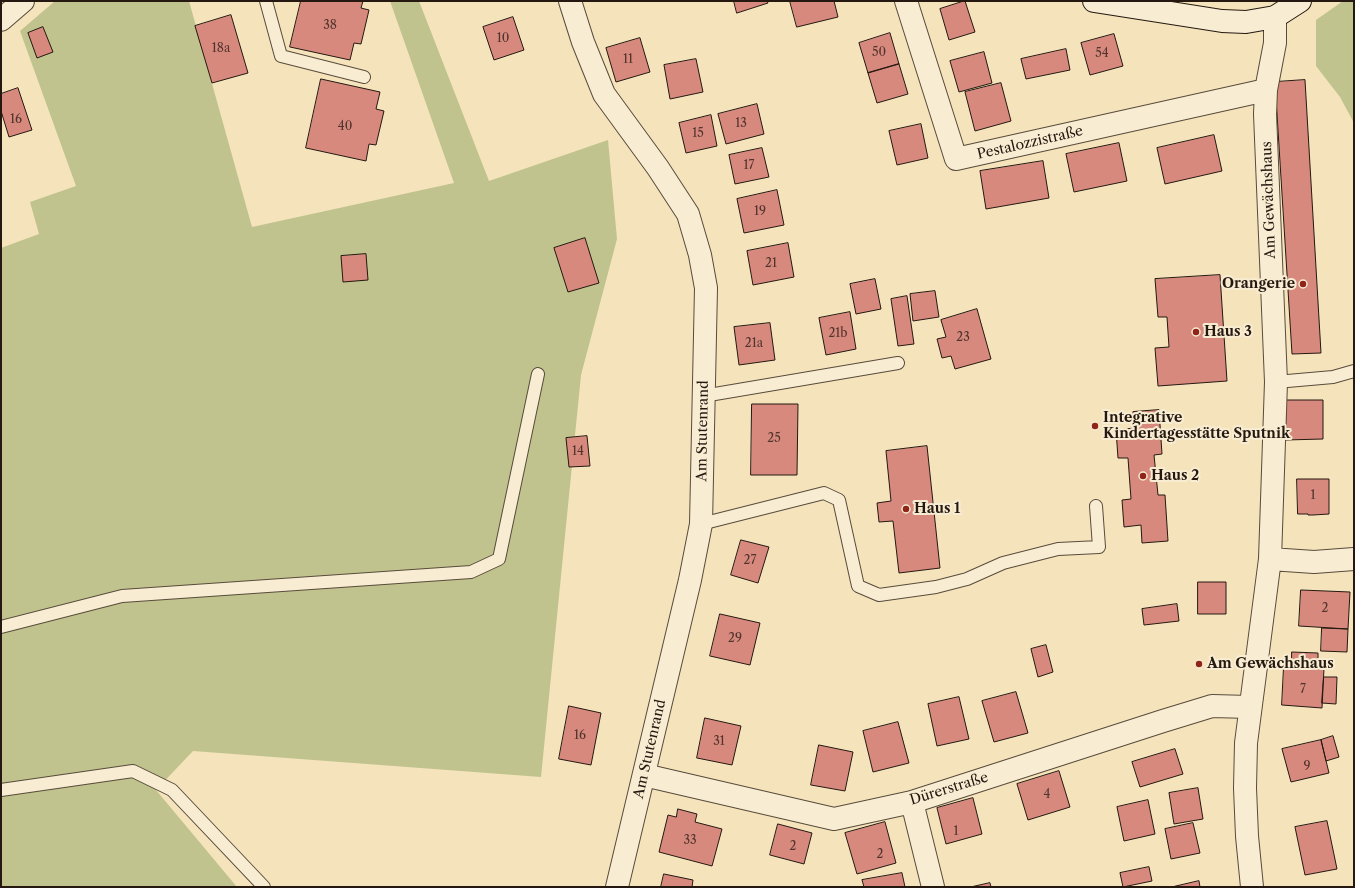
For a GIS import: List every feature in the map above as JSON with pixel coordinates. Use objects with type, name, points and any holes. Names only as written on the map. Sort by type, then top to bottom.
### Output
[{"type":"street","points":[[1,20],[22,1]]},
{"type":"street","name":"Am Stutenrand","points":[[570,1],[583,42],[604,94],[658,168],[688,214],[700,255],[706,288],[701,524],[690,580],[617,887]]},
{"type":"street","name":"Pestalozzistraße","points":[[906,1],[956,159],[1266,90]]},
{"type":"street","points":[[1094,1],[1222,21],[1246,22],[1275,17],[1300,1]]},
{"type":"street","name":"Am Gewächshaus","points":[[1252,887],[1247,836],[1245,788],[1246,743],[1270,559],[1276,382],[1265,114],[1266,90],[1275,43],[1275,17]]},
{"type":"street","points":[[1270,559],[1314,562],[1354,559]]},
{"type":"street","name":"Dürerstraße","points":[[644,775],[834,819],[912,802],[1212,706],[1250,707]]},
{"type":"street","points":[[912,802],[933,887]]},
{"type":"lane","points":[[266,1],[281,56],[364,77]]},
{"type":"lane","points":[[703,396],[898,364]]},
{"type":"lane","points":[[1276,382],[1333,377],[1354,371]]},
{"type":"lane","points":[[1,627],[122,596],[471,572],[499,559],[538,374]]},
{"type":"lane","points":[[701,524],[824,493],[839,500],[858,586],[879,595],[936,587],[967,579],[1003,563],[1058,549],[1099,547],[1096,506]]},
{"type":"lane","points":[[1,790],[133,771],[172,790],[264,887]]},
{"type":"green space","points":[[55,1],[189,1],[252,227],[454,183],[390,1],[419,1],[489,181],[608,140],[617,239],[581,375],[541,777],[193,751],[156,790],[237,887],[1,887],[1,248],[39,234],[30,202],[76,186],[20,31]]},
{"type":"green space","points":[[1343,1],[1354,1],[1354,123],[1340,97],[1316,66],[1316,20]]},
{"type":"building","points":[[301,1],[363,1],[361,8],[369,10],[361,44],[354,43],[350,60],[290,47]]},
{"type":"building","points":[[734,1],[767,1],[768,3],[737,13]]},
{"type":"building","points":[[790,1],[834,1],[838,17],[797,27]]},
{"type":"building","points":[[965,1],[975,32],[949,40],[940,9]]},
{"type":"building","points":[[231,15],[248,73],[212,83],[195,26]]},
{"type":"building","points":[[513,17],[524,50],[494,60],[483,27]]},
{"type":"building","points":[[43,27],[53,52],[37,58],[28,33]]},
{"type":"building","points":[[890,33],[899,64],[868,73],[859,43]]},
{"type":"building","points":[[1114,34],[1123,66],[1090,75],[1081,43]]},
{"type":"building","points":[[640,38],[650,72],[616,82],[606,48]]},
{"type":"building","points":[[1066,49],[1070,70],[1026,79],[1021,59]]},
{"type":"building","points":[[984,52],[992,83],[959,92],[950,61]]},
{"type":"building","points":[[696,59],[703,92],[670,99],[664,65]]},
{"type":"building","points":[[899,64],[908,94],[877,103],[868,73]]},
{"type":"building","points":[[321,79],[380,92],[376,109],[384,111],[376,145],[369,144],[366,161],[306,148]]},
{"type":"building","name":"Orangerie","points":[[1305,80],[1321,353],[1292,354],[1275,82]]},
{"type":"building","points":[[1001,83],[1011,121],[975,131],[965,92]]},
{"type":"building","points":[[18,88],[32,130],[9,137],[1,111],[1,94]]},
{"type":"building","points":[[757,104],[764,134],[726,144],[718,114]]},
{"type":"building","points":[[711,115],[717,146],[686,153],[679,123]]},
{"type":"building","points":[[921,124],[928,158],[897,165],[889,131]]},
{"type":"building","points":[[1214,135],[1222,171],[1165,184],[1157,148]]},
{"type":"building","points":[[1119,143],[1127,181],[1074,192],[1066,154]]},
{"type":"building","points":[[762,148],[769,177],[735,184],[729,155]]},
{"type":"building","points":[[1043,161],[1049,198],[986,209],[980,171]]},
{"type":"building","points":[[777,190],[784,225],[744,233],[737,199]]},
{"type":"building","points":[[585,238],[599,283],[568,292],[554,248]]},
{"type":"building","points":[[788,243],[794,277],[753,285],[747,251]]},
{"type":"building","points":[[366,254],[368,280],[343,282],[341,256]]},
{"type":"building","name":"Haus 3","points":[[1220,275],[1227,381],[1158,386],[1155,348],[1169,347],[1167,317],[1158,317],[1155,279]]},
{"type":"building","points":[[875,279],[881,309],[856,314],[850,284]]},
{"type":"building","points":[[935,291],[939,317],[913,321],[910,294]]},
{"type":"building","points":[[907,296],[914,344],[898,346],[891,299]]},
{"type":"building","points":[[977,309],[991,359],[955,369],[951,356],[942,358],[937,339],[946,337],[941,320]]},
{"type":"building","points":[[850,312],[856,349],[826,355],[819,318]]},
{"type":"building","points":[[770,323],[775,360],[739,365],[734,327]]},
{"type":"building","points":[[1286,400],[1323,400],[1323,439],[1286,440]]},
{"type":"building","points":[[752,404],[798,404],[797,475],[751,475]]},
{"type":"building","name":"Haus 2","points":[[1159,410],[1162,454],[1154,455],[1158,495],[1165,495],[1168,541],[1142,543],[1141,525],[1124,527],[1122,500],[1131,499],[1128,458],[1118,458],[1116,430],[1134,428],[1133,412]]},
{"type":"building","points":[[587,436],[590,466],[569,467],[566,438]]},
{"type":"building","name":"Haus 1","points":[[927,446],[940,568],[899,573],[893,521],[879,522],[877,503],[891,501],[886,451]]},
{"type":"building","points":[[1297,479],[1329,479],[1329,514],[1298,514]]},
{"type":"building","points":[[741,540],[769,547],[758,583],[731,575]]},
{"type":"building","points":[[1198,582],[1226,582],[1226,614],[1198,614]]},
{"type":"building","points":[[1301,590],[1350,592],[1348,629],[1299,626]]},
{"type":"building","points":[[1177,604],[1179,621],[1144,625],[1142,609]]},
{"type":"building","points":[[720,614],[760,623],[750,665],[710,656]]},
{"type":"building","points":[[1322,628],[1348,629],[1347,652],[1321,651]]},
{"type":"building","points":[[1046,645],[1053,672],[1038,677],[1031,649]]},
{"type":"building","points":[[1292,652],[1318,653],[1318,668],[1292,666]]},
{"type":"building","points":[[1284,666],[1324,668],[1322,708],[1282,705]]},
{"type":"building","points":[[1324,677],[1337,677],[1336,704],[1322,703]]},
{"type":"building","points":[[1016,692],[1028,733],[994,742],[982,701]]},
{"type":"building","points":[[959,697],[969,739],[937,746],[928,704]]},
{"type":"building","points":[[569,706],[601,713],[591,765],[559,759]]},
{"type":"building","points":[[705,718],[741,726],[732,765],[697,758]]},
{"type":"building","points":[[898,722],[909,763],[873,772],[863,731]]},
{"type":"building","points":[[1333,736],[1339,757],[1326,761],[1321,740]]},
{"type":"building","points":[[1321,740],[1329,773],[1291,782],[1282,749]]},
{"type":"building","points":[[819,745],[853,752],[845,791],[811,785]]},
{"type":"building","points":[[1175,749],[1183,774],[1140,787],[1132,762]]},
{"type":"building","points":[[1059,771],[1070,807],[1028,820],[1017,784]]},
{"type":"building","points":[[1198,788],[1203,819],[1174,824],[1169,793]]},
{"type":"building","points":[[973,798],[982,834],[946,844],[937,808]]},
{"type":"building","points":[[1148,800],[1155,834],[1124,841],[1117,807]]},
{"type":"building","points":[[678,809],[697,814],[695,822],[722,829],[712,866],[659,852],[668,815],[676,817]]},
{"type":"building","points":[[1327,821],[1337,869],[1305,875],[1295,827]]},
{"type":"building","points":[[885,822],[896,863],[857,874],[845,833]]},
{"type":"building","points":[[1193,823],[1200,853],[1171,859],[1165,829]]},
{"type":"building","points":[[778,824],[812,833],[804,864],[770,855]]},
{"type":"building","points":[[1149,867],[1152,881],[1123,887],[1120,873]]},
{"type":"building","points":[[902,873],[905,887],[864,887],[862,880]]},
{"type":"building","points":[[664,874],[693,880],[692,887],[661,887]]},
{"type":"building","points":[[1199,881],[1200,887],[1172,887]]},
{"type":"building","points":[[990,883],[991,887],[971,887]]},
{"type":"place","name":"Orangerie","points":[[1303,284]]},
{"type":"place","name":"Haus 3","points":[[1196,332]]},
{"type":"place","name":"Integrative Kindertagesstätte Sputnik","points":[[1095,426]]},
{"type":"place","name":"Haus 2","points":[[1143,476]]},
{"type":"place","name":"Haus 1","points":[[906,509]]},
{"type":"place","name":"Am Gewächshaus","points":[[1199,664]]}]
